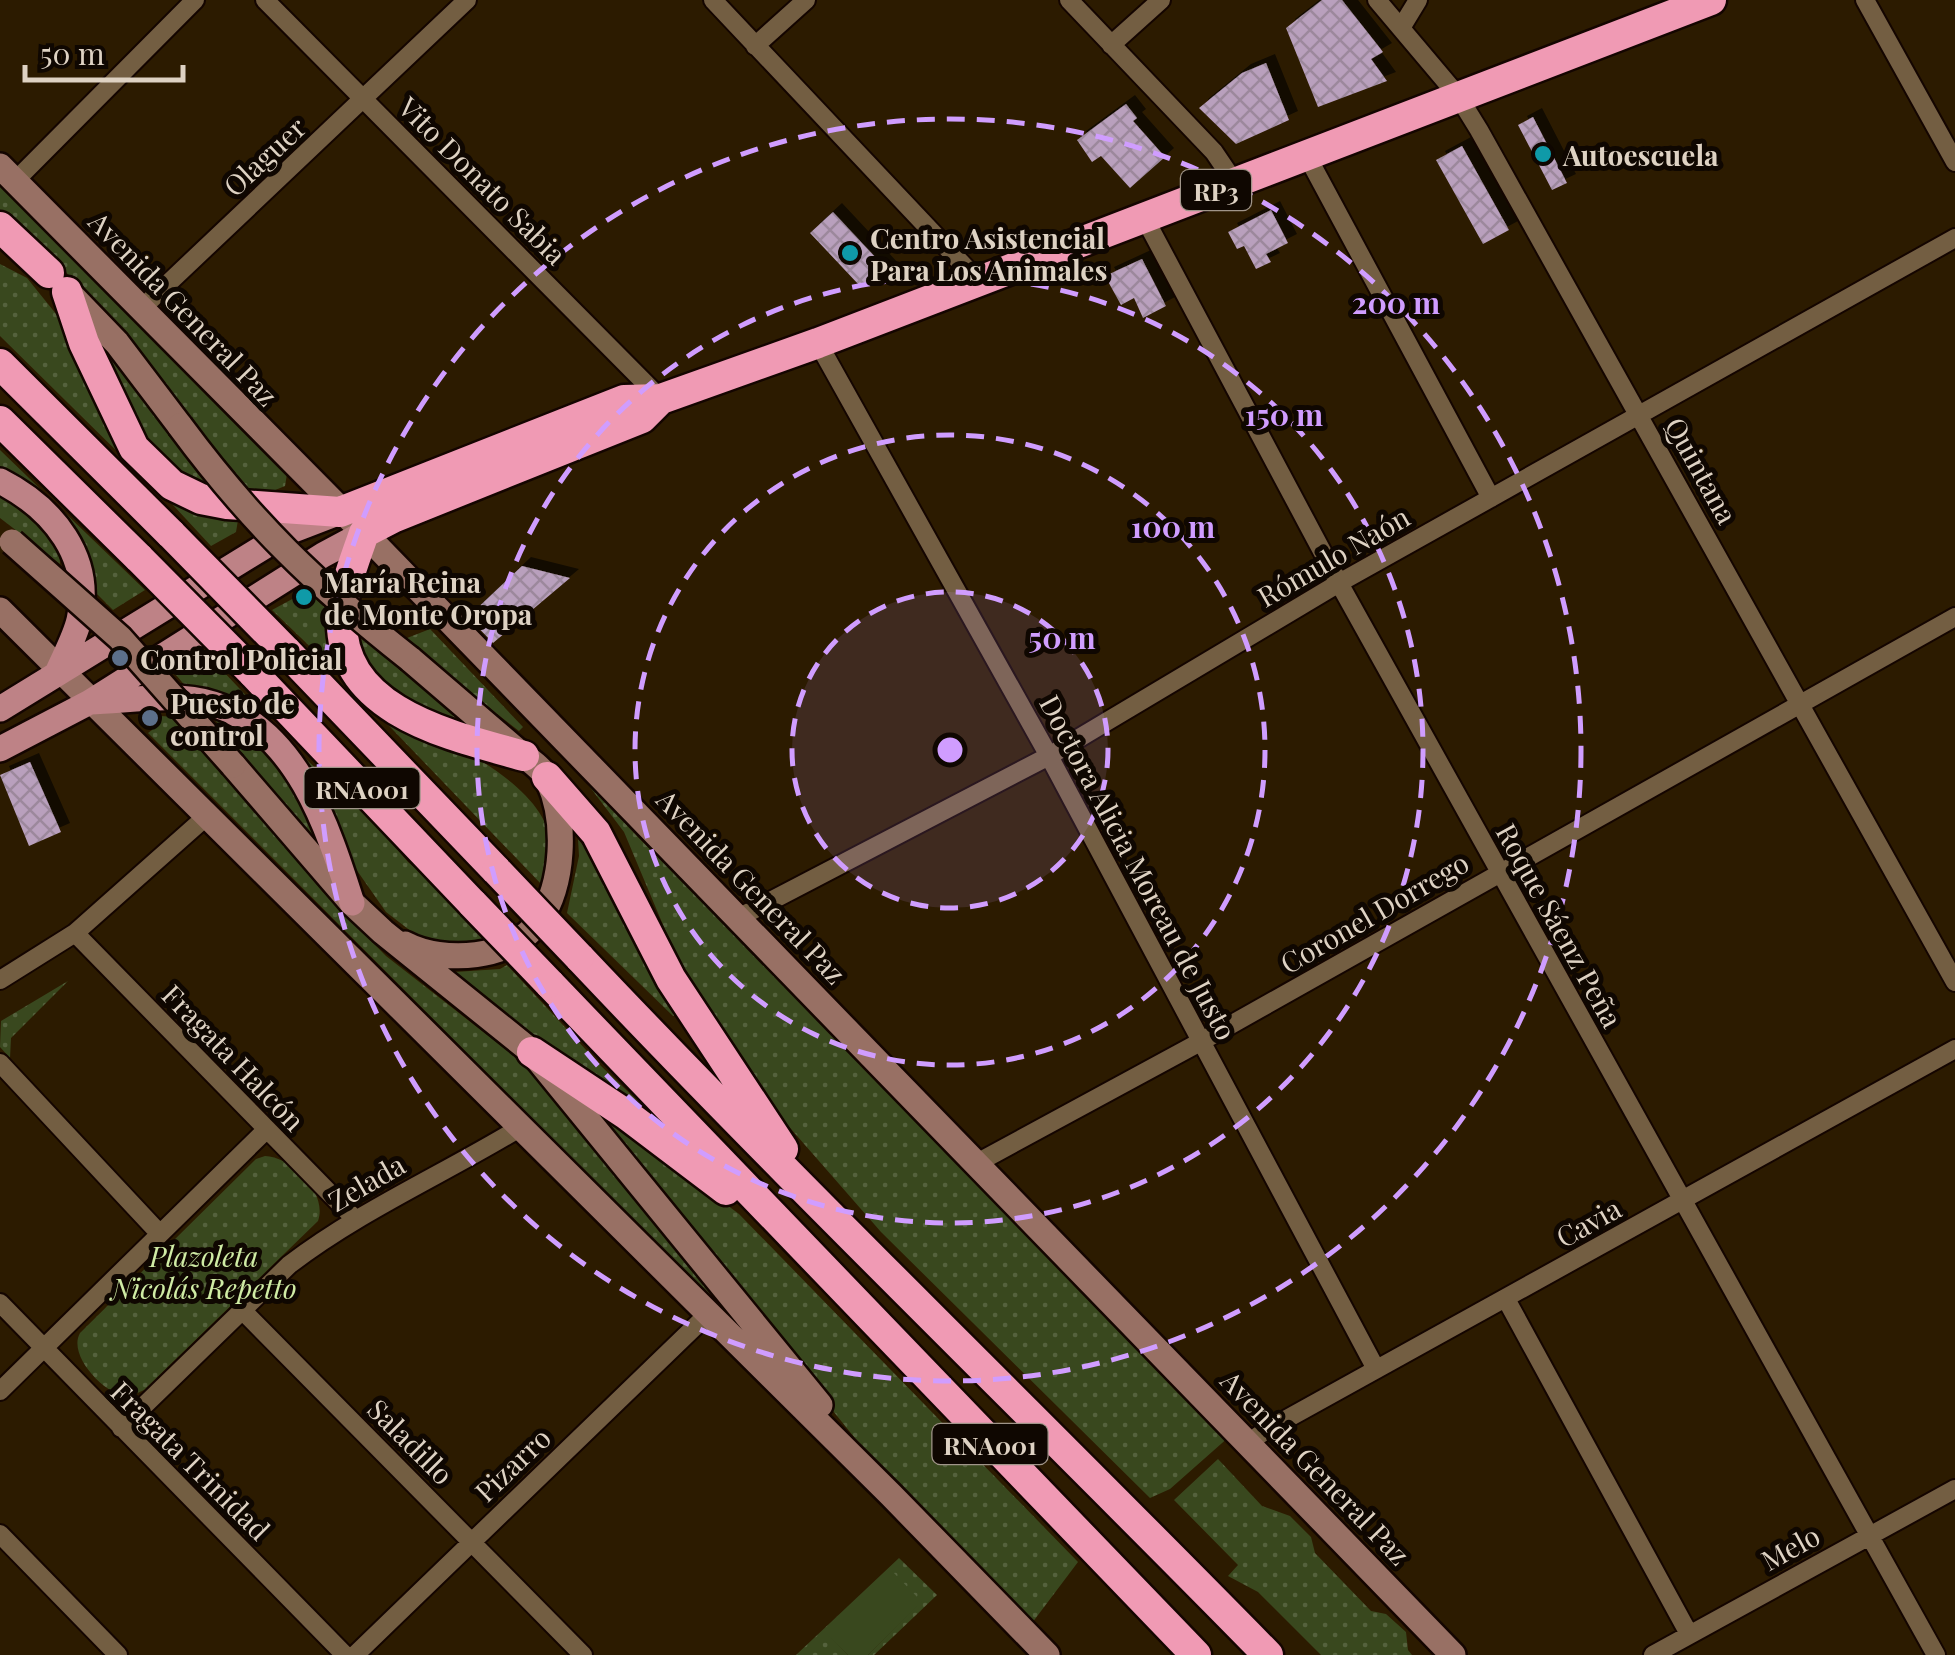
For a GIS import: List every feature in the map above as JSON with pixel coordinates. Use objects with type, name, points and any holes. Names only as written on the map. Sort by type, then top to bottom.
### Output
[{"type":"highway","name":"RP3","points":[[340,512],[624,400],[661,399],[818,343],[1711,0]]},
{"type":"highway","points":[[0,227],[58,282],[124,430],[153,470],[172,486],[201,499],[227,504],[340,512]]},
{"type":"highway","name":"RNA001","points":[[0,364],[285,650],[826,1214],[1268,1655]]},
{"type":"highway","name":"RP3","points":[[364,533],[642,418],[661,399]]},
{"type":"highway","name":"RNA001","points":[[0,421],[252,672],[1196,1655]]},
{"type":"highway","points":[[364,533],[342,612],[345,647],[358,676],[396,710],[428,726],[524,756]]},
{"type":"highway","points":[[547,777],[596,833],[671,979],[826,1214]]},
{"type":"highway","points":[[532,1052],[786,1232]]},
{"type":"main road","points":[[0,482],[43,510],[78,558],[82,578],[80,612],[58,671]]},
{"type":"main road","points":[[0,709],[288,532],[340,512]]},
{"type":"main road","points":[[0,748],[90,702],[364,533]]},
{"type":"main road","points":[[90,702],[167,699],[213,704],[265,734],[288,758],[312,799],[333,842],[352,903]]},
{"type":"street","points":[[7,174],[195,0]]},
{"type":"street","name":"Vito Donato Sabia","points":[[265,0],[661,399]]},
{"type":"street","name":"Olaguer","points":[[140,310],[467,0]]},
{"type":"street","points":[[713,0],[974,281]]},
{"type":"street","points":[[755,46],[806,0]]},
{"type":"street","points":[[1069,0],[1214,152],[1235,183]]},
{"type":"street","points":[[1111,45],[1161,0]]},
{"type":"street","name":"Quintana","points":[[1377,0],[1458,96],[1640,414],[1955,982]]},
{"type":"street","points":[[1400,28],[1418,0]]},
{"type":"street","points":[[1865,0],[1955,162]]},
{"type":"street","points":[[1306,154],[1491,498]]},
{"type":"street","name":"Avenida General Paz","points":[[7,174],[364,533],[1453,1655]]},
{"type":"street","name":"Roque Sáenz Peña","points":[[1144,218],[1339,583],[1936,1655]]},
{"type":"street","name":"Rómulo Naón","points":[[738,918],[1048,756],[1339,583],[1955,238]]},
{"type":"street","points":[[0,251],[14,254],[58,282],[117,343],[228,491],[335,600],[547,777],[558,817],[556,875],[538,922],[525,935],[496,950],[455,956],[420,952],[383,932]]},
{"type":"street","name":"Doctora Alicia Moreau de Justo","points":[[818,343],[1048,756],[1376,1369]]},
{"type":"street","points":[[6,537],[120,638],[352,903],[532,1052],[892,1495]]},
{"type":"street","points":[[0,610],[892,1495],[1048,1655]]},
{"type":"street","name":"Coronel Dorrego","points":[[976,1163],[1202,1041],[1955,617]]},
{"type":"street","points":[[0,980],[75,933],[208,814]]},
{"type":"street","name":"Fragata Halcón","points":[[75,933],[354,1218]]},
{"type":"street","name":"Cavia","points":[[1248,1443],[1955,1049]]},
{"type":"street","points":[[0,1064],[160,1234]]},
{"type":"street","name":"Zelada","points":[[122,1428],[289,1265],[354,1218],[522,1127]]},
{"type":"street","points":[[0,1391],[267,1129]]},
{"type":"street","points":[[1506,1299],[1689,1634]]},
{"type":"street","name":"Fragata Trinidad","points":[[0,1303],[344,1655]]},
{"type":"street","name":"Saladillo","points":[[242,1310],[582,1655]]},
{"type":"street","name":"Pizarro","points":[[355,1655],[708,1314]]},
{"type":"street","name":"Melo","points":[[1652,1655],[1955,1489]]},
{"type":"street","points":[[0,1534],[118,1655]]},
{"type":"green space","points":[[0,185],[287,474],[285,486],[268,493],[250,490],[72,278],[0,212]]},
{"type":"green space","points":[[0,264],[27,278],[65,325],[137,471],[0,336]]},
{"type":"green space","points":[[106,353],[216,491],[167,466],[141,438],[101,357]]},
{"type":"green space","points":[[0,450],[145,590],[113,610],[94,591],[91,566],[79,535],[54,507],[0,472]]},
{"type":"green space","points":[[160,491],[207,517],[238,520],[236,532],[211,546]]},
{"type":"green space","points":[[0,492],[48,532],[60,564],[0,518]]},
{"type":"green space","points":[[307,591],[331,613],[356,691],[272,610]]},
{"type":"green space","points":[[430,629],[523,727],[519,731],[402,640]]},
{"type":"green space","points":[[352,630],[409,675],[477,736],[380,686]]},
{"type":"green space","points":[[203,650],[487,942],[463,946],[436,942],[412,932],[386,912],[351,862],[300,757],[186,687],[172,670]]},
{"type":"green space","points":[[371,707],[465,751],[526,796],[545,822],[551,852],[542,885]]},
{"type":"green space","points":[[211,715],[234,726],[269,754],[294,788],[326,849],[321,852]]},
{"type":"green space","points":[[160,716],[178,717],[323,892],[386,956],[549,1088],[736,1316],[733,1320],[148,733]]},
{"type":"green space","points":[[583,778],[1230,1436],[1170,1489],[1150,1498],[881,1232],[784,1121],[720,1038],[674,951],[624,832]]},
{"type":"green space","points":[[578,839],[599,865],[678,1013],[673,1016],[567,913],[579,856]]},
{"type":"green space","points":[[507,965],[642,1105],[640,1111],[451,977],[455,972],[500,969]]},
{"type":"green space","points":[[68,981],[11,1038],[10,1058],[0,1047],[1,1021]]},
{"type":"green space","points":[[574,1090],[739,1214],[1078,1562],[1029,1627],[896,1489]]},
{"type":"green space","name":"Plazoleta Nicolás Repetto","points":[[265,1156],[286,1163],[305,1178],[318,1199],[318,1221],[144,1390],[129,1397],[110,1390],[84,1363],[77,1342],[80,1333],[256,1159]]},
{"type":"green space","points":[[1218,1459],[1262,1506],[1290,1516],[1311,1537],[1315,1553],[1371,1611],[1386,1614],[1406,1632],[1412,1655],[1321,1655],[1258,1592],[1228,1576],[1238,1565],[1174,1500]]},
{"type":"green space","points":[[899,1558],[937,1595],[874,1655],[868,1655],[921,1602],[828,1634],[848,1655],[796,1655]]},
{"type":"green space","points":[[892,1571],[922,1602],[868,1655],[848,1655],[827,1634]]},
{"type":"building","points":[[1322,0],[1342,0],[1383,52],[1371,59],[1387,81],[1318,107],[1286,28]]},
{"type":"building","points":[[1266,63],[1289,120],[1236,144],[1199,108],[1242,73]]},
{"type":"building","points":[[1126,104],[1137,118],[1133,121],[1165,157],[1130,188],[1101,156],[1092,162],[1077,140]]},
{"type":"building","name":"Autoescuela","points":[[1533,117],[1567,183],[1552,190],[1518,125]]},
{"type":"building","points":[[1462,146],[1509,230],[1483,244],[1436,160]]},
{"type":"building","points":[[1271,210],[1288,243],[1266,254],[1271,262],[1256,269],[1244,246],[1237,249],[1228,232]]},
{"type":"building","name":"Centro Asistencial Para Los Animales","points":[[833,212],[891,274],[859,285],[810,233]]},
{"type":"building","points":[[1142,259],[1166,306],[1143,318],[1134,298],[1121,305],[1105,276]]},
{"type":"building","points":[[522,566],[570,578],[493,643],[468,617]]},
{"type":"building","points":[[30,762],[61,832],[29,846],[0,775]]},
{"type":"place","name":"Autoescuela","points":[[1543,154]]},
{"type":"place","name":"Centro Asistencial Para Los Animales","points":[[850,253]]},
{"type":"place","name":"María Reina de Monte Oropa","points":[[304,597]]},
{"type":"place","name":"Control Policial","points":[[120,658]]},
{"type":"place","name":"Puesto de control","points":[[150,718]]}]
